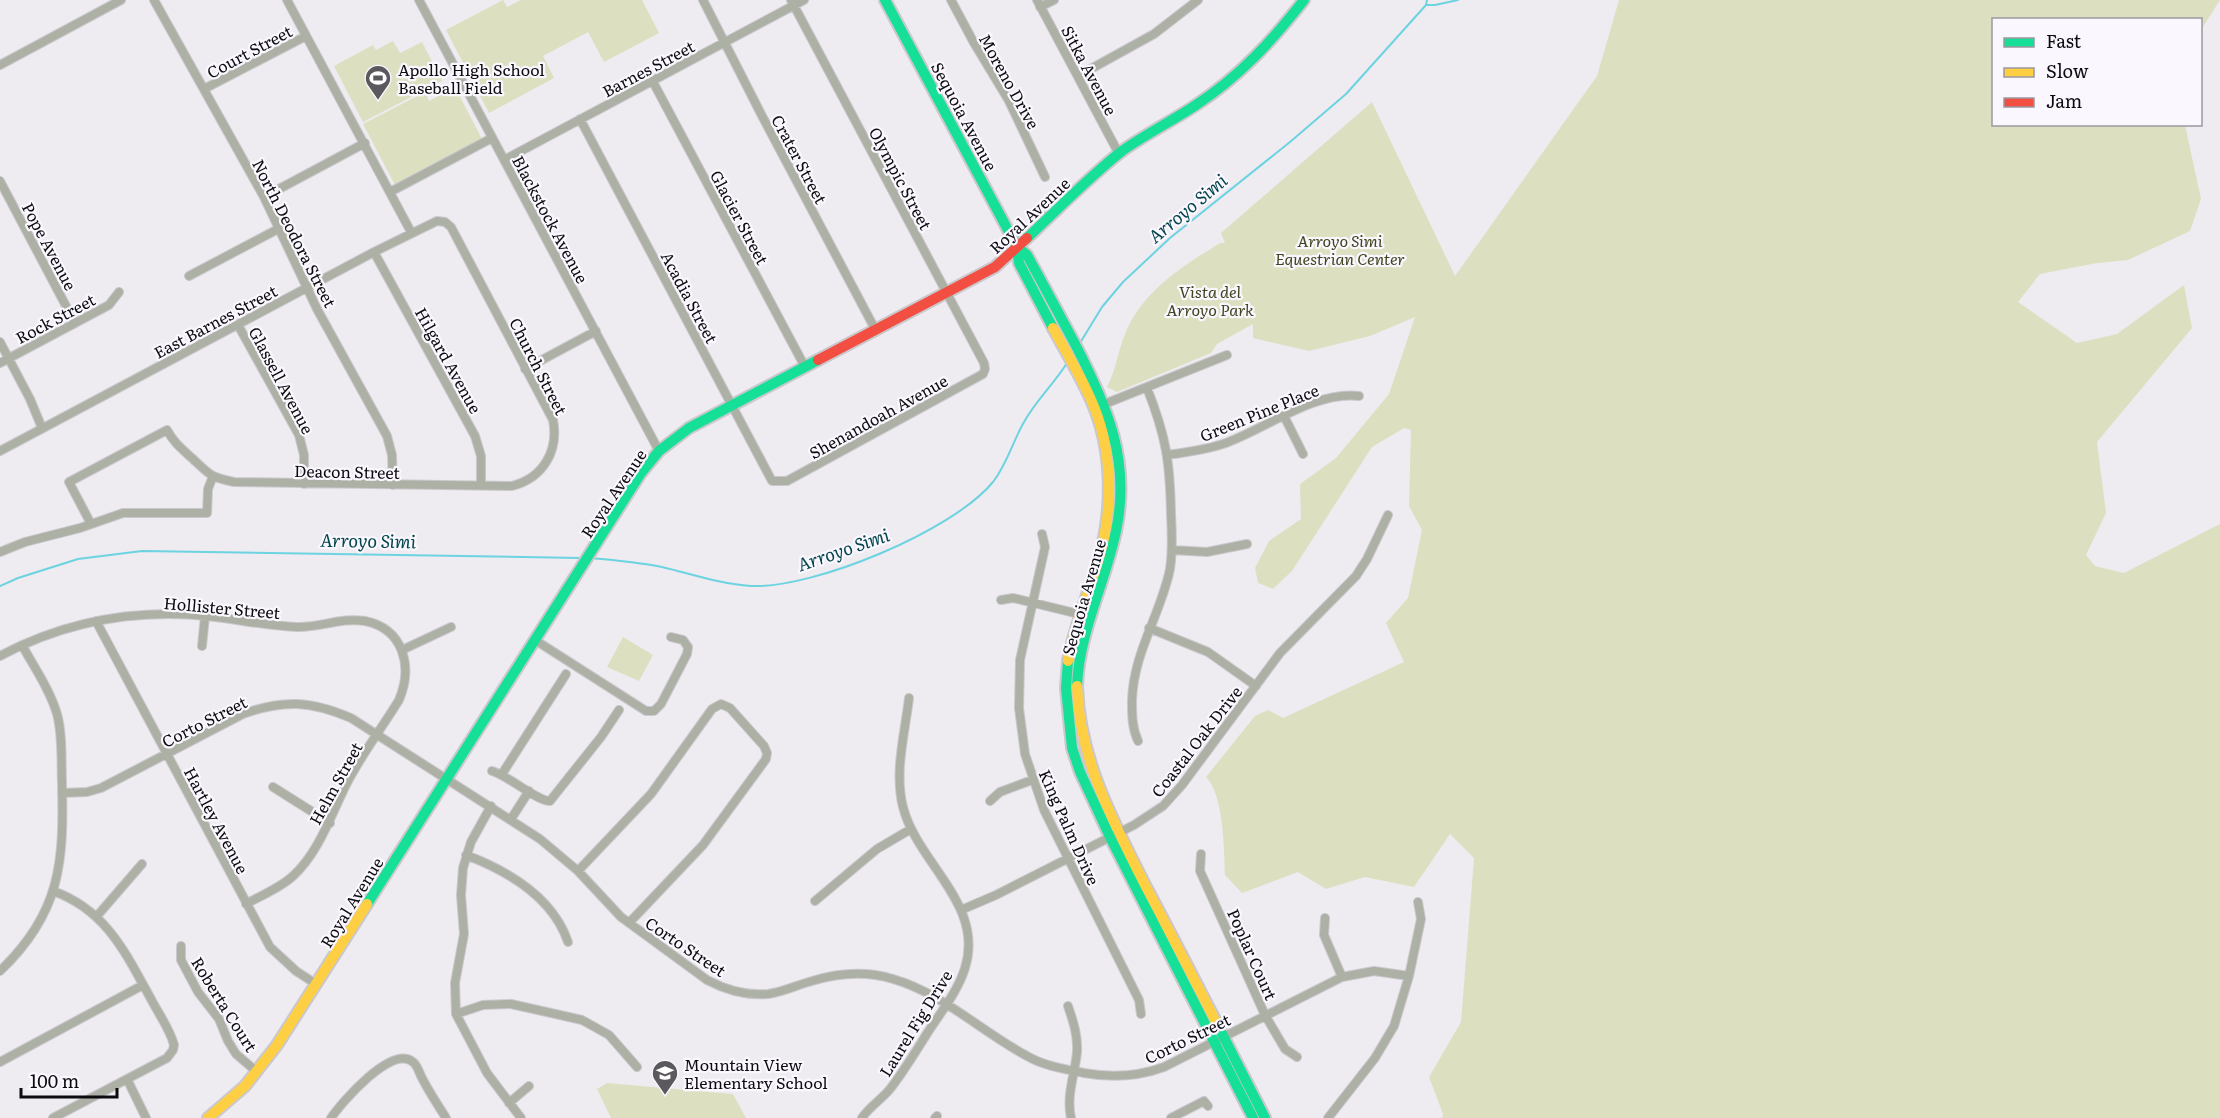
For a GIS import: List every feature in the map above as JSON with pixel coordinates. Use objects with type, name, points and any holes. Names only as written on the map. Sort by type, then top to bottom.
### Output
[{"type":"main road","name":"Sequoia Avenue","points":[[885,0],[1017,247],[1019,262],[1085,388],[1100,406],[1115,438],[1121,498],[1115,541],[1090,617],[1079,663],[1078,719],[1090,771],[1115,835]]},
{"type":"main road","name":"Royal Avenue","points":[[208,1118],[257,1072],[316,984],[641,473],[659,452],[689,428],[994,267],[1119,154],[1147,133],[1196,105],[1234,77],[1272,41],[1304,0]]},
{"type":"main road","name":"Sequoia Avenue","points":[[1017,247],[1027,255],[1092,376],[1100,406],[1105,442],[1109,499],[1107,526],[1100,554],[1079,614],[1068,662],[1066,688],[1072,748],[1080,772],[1115,835],[1217,1039],[1253,1118]]},
{"type":"main road","name":"Sequoia Avenue","points":[[1217,1039],[1265,1118]]},
{"type":"street","points":[[0,65],[121,0]]},
{"type":"street","name":"North Deodora Street","points":[[154,0],[264,197],[317,309],[387,436],[392,455],[393,485]]},
{"type":"street","points":[[287,0],[411,232]]},
{"type":"street","name":"Blackstock Avenue","points":[[419,0],[659,452]]},
{"type":"street","name":"Crater Street","points":[[703,0],[875,329]]},
{"type":"street","name":"Barnes Street","points":[[504,160],[725,43],[793,3],[804,0]]},
{"type":"street","name":"Moreno Drive","points":[[951,0],[1009,101],[1045,177]]},
{"type":"street","points":[[1039,3],[1054,0]]},
{"type":"street","points":[[1078,76],[1154,34],[1198,0]]},
{"type":"street","name":"Olympic Street","points":[[793,3],[984,363],[985,369]]},
{"type":"street","name":"Sitka Avenue","points":[[1039,3],[1119,154]]},
{"type":"street","name":"Court Street","points":[[204,89],[306,36]]},
{"type":"street","name":"Glacier Street","points":[[652,80],[805,367]]},
{"type":"street","name":"Acadia Street","points":[[580,119],[772,481],[781,482]]},
{"type":"street","points":[[390,192],[492,138]]},
{"type":"street","points":[[264,197],[365,143]]},
{"type":"street","name":"Pope Avenue","points":[[0,181],[75,323]]},
{"type":"street","name":"East Barnes Street","points":[[0,451],[411,232],[433,222],[445,222]]},
{"type":"street","name":"Church Street","points":[[445,222],[452,227],[553,420],[555,436],[551,456],[541,470],[525,481],[512,486],[481,486]]},
{"type":"street","points":[[189,276],[278,229]]},
{"type":"street","name":"Hilgard Avenue","points":[[374,252],[475,436],[481,456],[481,486]]},
{"type":"street","name":"Rock Street","points":[[0,363],[109,305],[119,292]]},
{"type":"street","name":"Glassell Avenue","points":[[238,325],[298,435],[304,455],[304,484]]},
{"type":"street","points":[[525,369],[596,332]]},
{"type":"street","points":[[0,342],[30,399],[42,428]]},
{"type":"street","points":[[1100,406],[1227,355]]},
{"type":"street","name":"Shenandoah Avenue","points":[[781,482],[787,481],[982,374],[985,369]]},
{"type":"street","points":[[1138,741],[1133,728],[1132,713],[1134,676],[1166,585],[1172,550],[1168,455],[1160,422],[1146,388]]},
{"type":"street","name":"Green Pine Place","points":[[1168,455],[1201,451],[1222,444],[1319,401],[1348,394],[1359,396]]},
{"type":"street","points":[[1284,416],[1303,454]]},
{"type":"street","name":"Deacon Street","points":[[91,524],[69,482],[167,430],[178,448],[193,459],[203,471],[213,476],[247,483],[481,486]]},
{"type":"street","points":[[0,552],[25,542],[132,512],[207,513],[208,489],[213,476]]},
{"type":"street","name":"Coastal Oak Drive","points":[[962,910],[1147,818],[1173,795],[1289,642],[1356,576],[1367,559],[1388,515]]},
{"type":"street","name":"King Palm Drive","points":[[1042,534],[1045,547],[1020,660],[1018,685],[1021,731],[1032,780],[1068,859],[1139,1000],[1142,1014]]},
{"type":"street","points":[[1172,550],[1207,552],[1247,544]]},
{"type":"street","points":[[1001,600],[1013,598],[1090,617]]},
{"type":"street","name":"Hollister Street","points":[[0,656],[59,630],[96,621],[150,614],[206,616],[296,627],[364,621],[386,631],[402,650]]},
{"type":"street","points":[[202,646],[206,616]]},
{"type":"street","name":"Hartley Avenue","points":[[96,621],[270,947],[296,971],[316,984]]},
{"type":"street","points":[[402,650],[451,627]]},
{"type":"street","points":[[1149,628],[1208,652],[1256,686]]},
{"type":"street","points":[[535,640],[637,706],[646,711],[654,711],[661,704],[687,654],[688,647],[683,640],[671,637]]},
{"type":"street","points":[[0,971],[31,935],[53,891],[62,847],[60,734],[57,716],[22,645]]},
{"type":"street","name":"Helm Street","points":[[246,904],[282,885],[294,875],[304,864],[330,823],[347,783],[405,687],[406,668],[402,650]]},
{"type":"street","points":[[502,774],[566,674]]},
{"type":"street","name":"Laurel Fig Drive","points":[[862,1118],[896,1082],[946,1005],[965,969],[968,952],[968,934],[962,910],[911,829],[903,808],[899,784],[909,698]]},
{"type":"street","name":"Corto Street","points":[[62,793],[87,792],[101,788],[243,714],[261,707],[306,704],[329,708],[377,734],[540,839],[578,871],[629,923],[707,980],[732,991],[768,994],[829,977],[867,974],[890,978],[910,984],[1027,1057],[1046,1065],[1111,1077],[1141,1074],[1164,1067],[1342,978],[1374,971],[1409,976]]},
{"type":"street","points":[[578,871],[651,794],[712,709],[721,704],[730,708],[764,746],[767,753],[752,778],[703,845],[629,923]]},
{"type":"street","points":[[492,771],[502,774],[542,800],[550,801],[601,737],[619,710]]},
{"type":"street","points":[[990,801],[1000,792],[1032,780]]},
{"type":"street","points":[[273,787],[330,823]]},
{"type":"street","points":[[511,819],[529,791]]},
{"type":"street","points":[[491,806],[466,855],[460,884],[464,934],[455,983],[456,1014],[488,1073],[521,1118]]},
{"type":"street","points":[[815,901],[877,849],[911,829]]},
{"type":"street","name":"Poplar Court","points":[[1201,854],[1200,871],[1265,1015],[1285,1049],[1297,1058]]},
{"type":"street","points":[[466,855],[500,870],[532,892],[563,925],[568,942]]},
{"type":"street","points":[[97,916],[142,864]]},
{"type":"street","points":[[53,891],[74,900],[97,916],[117,939],[174,1045],[167,1058],[53,1118]]},
{"type":"street","points":[[1328,1118],[1375,1058],[1400,1012],[1420,919],[1418,902]]},
{"type":"street","points":[[1325,918],[1324,935],[1342,978]]},
{"type":"street","name":"Roberta Court","points":[[181,946],[181,960],[198,992],[219,1018],[236,1054],[257,1072]]},
{"type":"street","points":[[0,1062],[143,985]]},
{"type":"street","points":[[456,1014],[483,1005],[511,1004],[582,1020],[609,1035],[637,1067]]},
{"type":"street","points":[[1068,1006],[1077,1037],[1070,1093],[1071,1118]]},
{"type":"street","points":[[331,1118],[342,1102],[367,1078],[401,1058],[412,1061],[446,1118]]},
{"type":"street","points":[[127,1079],[146,1118]]},
{"type":"street","points":[[509,1103],[529,1086]]},
{"type":"street","points":[[1171,1118],[1204,1101],[1208,1106]]},
{"type":"green space","points":[[503,0],[507,7],[521,0],[642,0],[659,33],[604,62],[588,32],[543,56],[554,78],[489,113],[446,30]]},
{"type":"green space","points":[[1619,0],[2220,0],[2202,28],[2202,18],[1992,18],[1992,126],[2185,126],[2201,199],[2190,231],[2128,260],[2097,263],[2040,274],[2018,302],[2077,343],[2117,334],[2184,285],[2192,328],[2097,442],[2106,513],[2086,555],[2095,566],[2124,573],[2220,524],[2220,1118],[1442,1118],[1443,1114],[1429,1077],[1461,1022],[1474,858],[1450,834],[1414,887],[1365,877],[1326,889],[1298,872],[1242,893],[1225,875],[1220,809],[1212,785],[1206,777],[1255,716],[1268,710],[1283,718],[1404,662],[1386,623],[1408,598],[1422,530],[1409,506],[1411,430],[1404,428],[1372,447],[1292,571],[1273,589],[1258,583],[1255,568],[1269,541],[1301,519],[1300,484],[1336,458],[1389,394],[1415,317],[1370,336],[1309,351],[1253,338],[1253,324],[1217,344],[1211,353],[1117,392],[1107,387],[1125,334],[1132,319],[1153,292],[1192,261],[1220,243],[1225,243],[1221,233],[1372,102],[1455,276],[1597,76]]},
{"type":"green space","name":"Apollo High School Baseball Field","points":[[393,41],[400,53],[422,42],[442,81],[363,122],[334,66],[373,45],[376,50]]},
{"type":"green space","points":[[455,87],[482,139],[395,185],[363,124],[425,92],[429,101]]},
{"type":"green space","points":[[623,637],[653,655],[639,681],[607,667]]},
{"type":"green space","name":"Mountain View Elementary School","points":[[607,1083],[733,1094],[746,1118],[611,1118],[597,1089]]},
{"type":"waterway","name":"Arroyo Simi","points":[[1080,343],[1102,307],[1123,282],[1170,238],[1346,94],[1426,5],[1427,0]]},
{"type":"waterway","points":[[1426,5],[1458,0]]},
{"type":"waterway","name":"Arroyo Simi","points":[[590,558],[653,565],[717,581],[751,586],[809,578],[880,554],[947,519],[974,501],[993,482],[1029,414],[1067,363]]},
{"type":"waterway","name":"Arroyo Simi","points":[[0,586],[78,559],[142,551],[581,558]]},
{"type":"traffic: fast","points":[[885,0],[1017,247],[1019,263],[1053,328]]},
{"type":"traffic: fast","points":[[1027,238],[1122,151],[1196,105],[1241,70],[1280,30],[1304,0]]},
{"type":"traffic: fast","points":[[1017,247],[1027,255],[1087,367],[1106,412],[1118,457],[1120,505],[1116,531],[1082,646],[1077,686]]},
{"type":"traffic: fast","points":[[367,904],[641,473],[659,451],[689,428],[818,360]]},
{"type":"traffic: fast","points":[[1068,661],[1066,688],[1072,748],[1080,772],[1110,837],[1253,1118]]},
{"type":"traffic: fast","points":[[1215,1020],[1265,1118]]},
{"type":"traffic: slow","points":[[1053,328],[1083,383],[1099,419],[1107,457],[1109,495],[1101,551],[1068,661]]},
{"type":"traffic: slow","points":[[1077,686],[1084,739],[1100,789],[1133,861],[1215,1020]]},
{"type":"traffic: slow","points":[[208,1118],[245,1086],[277,1045],[367,904]]},
{"type":"traffic: jam","points":[[818,360],[995,267],[1027,238]]},
{"type":"place","name":"Apollo High School Baseball Field","points":[[378,101]]},
{"type":"place","name":"Mountain View Elementary School","points":[[665,1096]]},
{"type":"park label","name":"Arroyo Simi Equestrian Center","points":[[1340,249]]},
{"type":"park label","name":"Vista del Arroyo Park","points":[[1210,300]]}]
